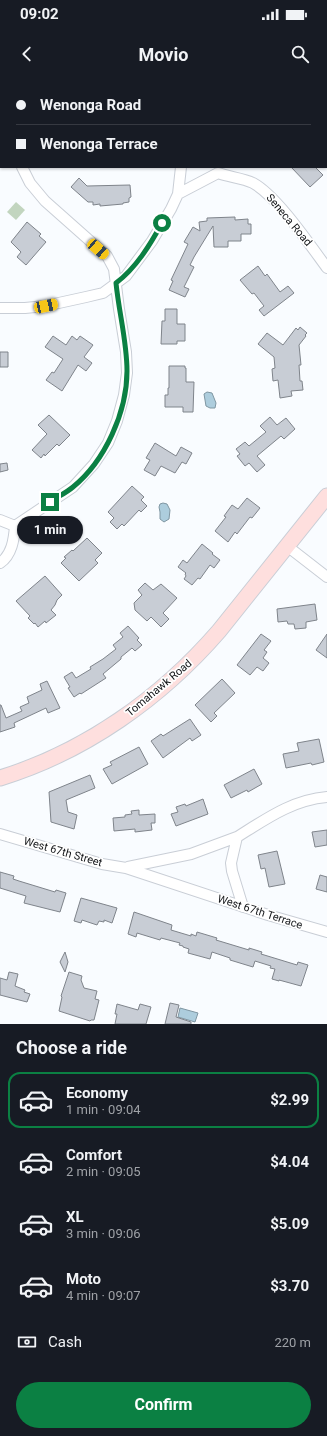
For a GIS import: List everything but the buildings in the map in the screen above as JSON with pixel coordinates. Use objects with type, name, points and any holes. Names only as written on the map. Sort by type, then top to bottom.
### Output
[{"type":"street","points":[[0,564],[12,547],[15,526],[73,487],[101,455],[118,421],[127,372],[126,352],[114,269],[107,256],[45,201],[30,183],[22,168]]},
{"type":"street","points":[[0,308],[46,306],[103,293],[126,276],[145,252],[171,208],[178,194],[181,168]]},
{"type":"street","name":"Seneca Road","points":[[178,194],[214,170],[252,183],[264,190],[293,223],[327,268]]},
{"type":"street","name":"Tomahawk Road","points":[[0,778],[76,746],[142,705],[176,677],[204,648],[327,496]]},
{"type":"street","points":[[0,520],[15,526]]},
{"type":"street","points":[[287,546],[327,577]]},
{"type":"street","name":"West 67th Street","points":[[126,868],[191,854],[237,837],[267,817],[290,805],[308,799],[327,797]]},
{"type":"street","name":"West 67th Street","points":[[0,834],[102,864],[126,868],[194,891]]},
{"type":"street","points":[[237,837],[231,863],[243,907]]},
{"type":"street","name":"West 67th Terrace","points":[[194,891],[327,932]]},
{"type":"green space","points":[[16,202],[25,210],[16,220],[7,212]]},
{"type":"water","points":[[207,392],[212,393],[216,403],[215,408],[206,406],[204,394]]},
{"type":"water","points":[[160,504],[167,504],[170,510],[169,519],[164,522],[160,519],[159,507]]},
{"type":"water","points":[[180,1008],[198,1013],[195,1022],[178,1017]]},
{"type":"route","points":[[50,502],[73,487],[85,475],[101,455],[118,421],[127,372],[126,352],[116,283],[126,276],[145,252],[162,223]]}]
